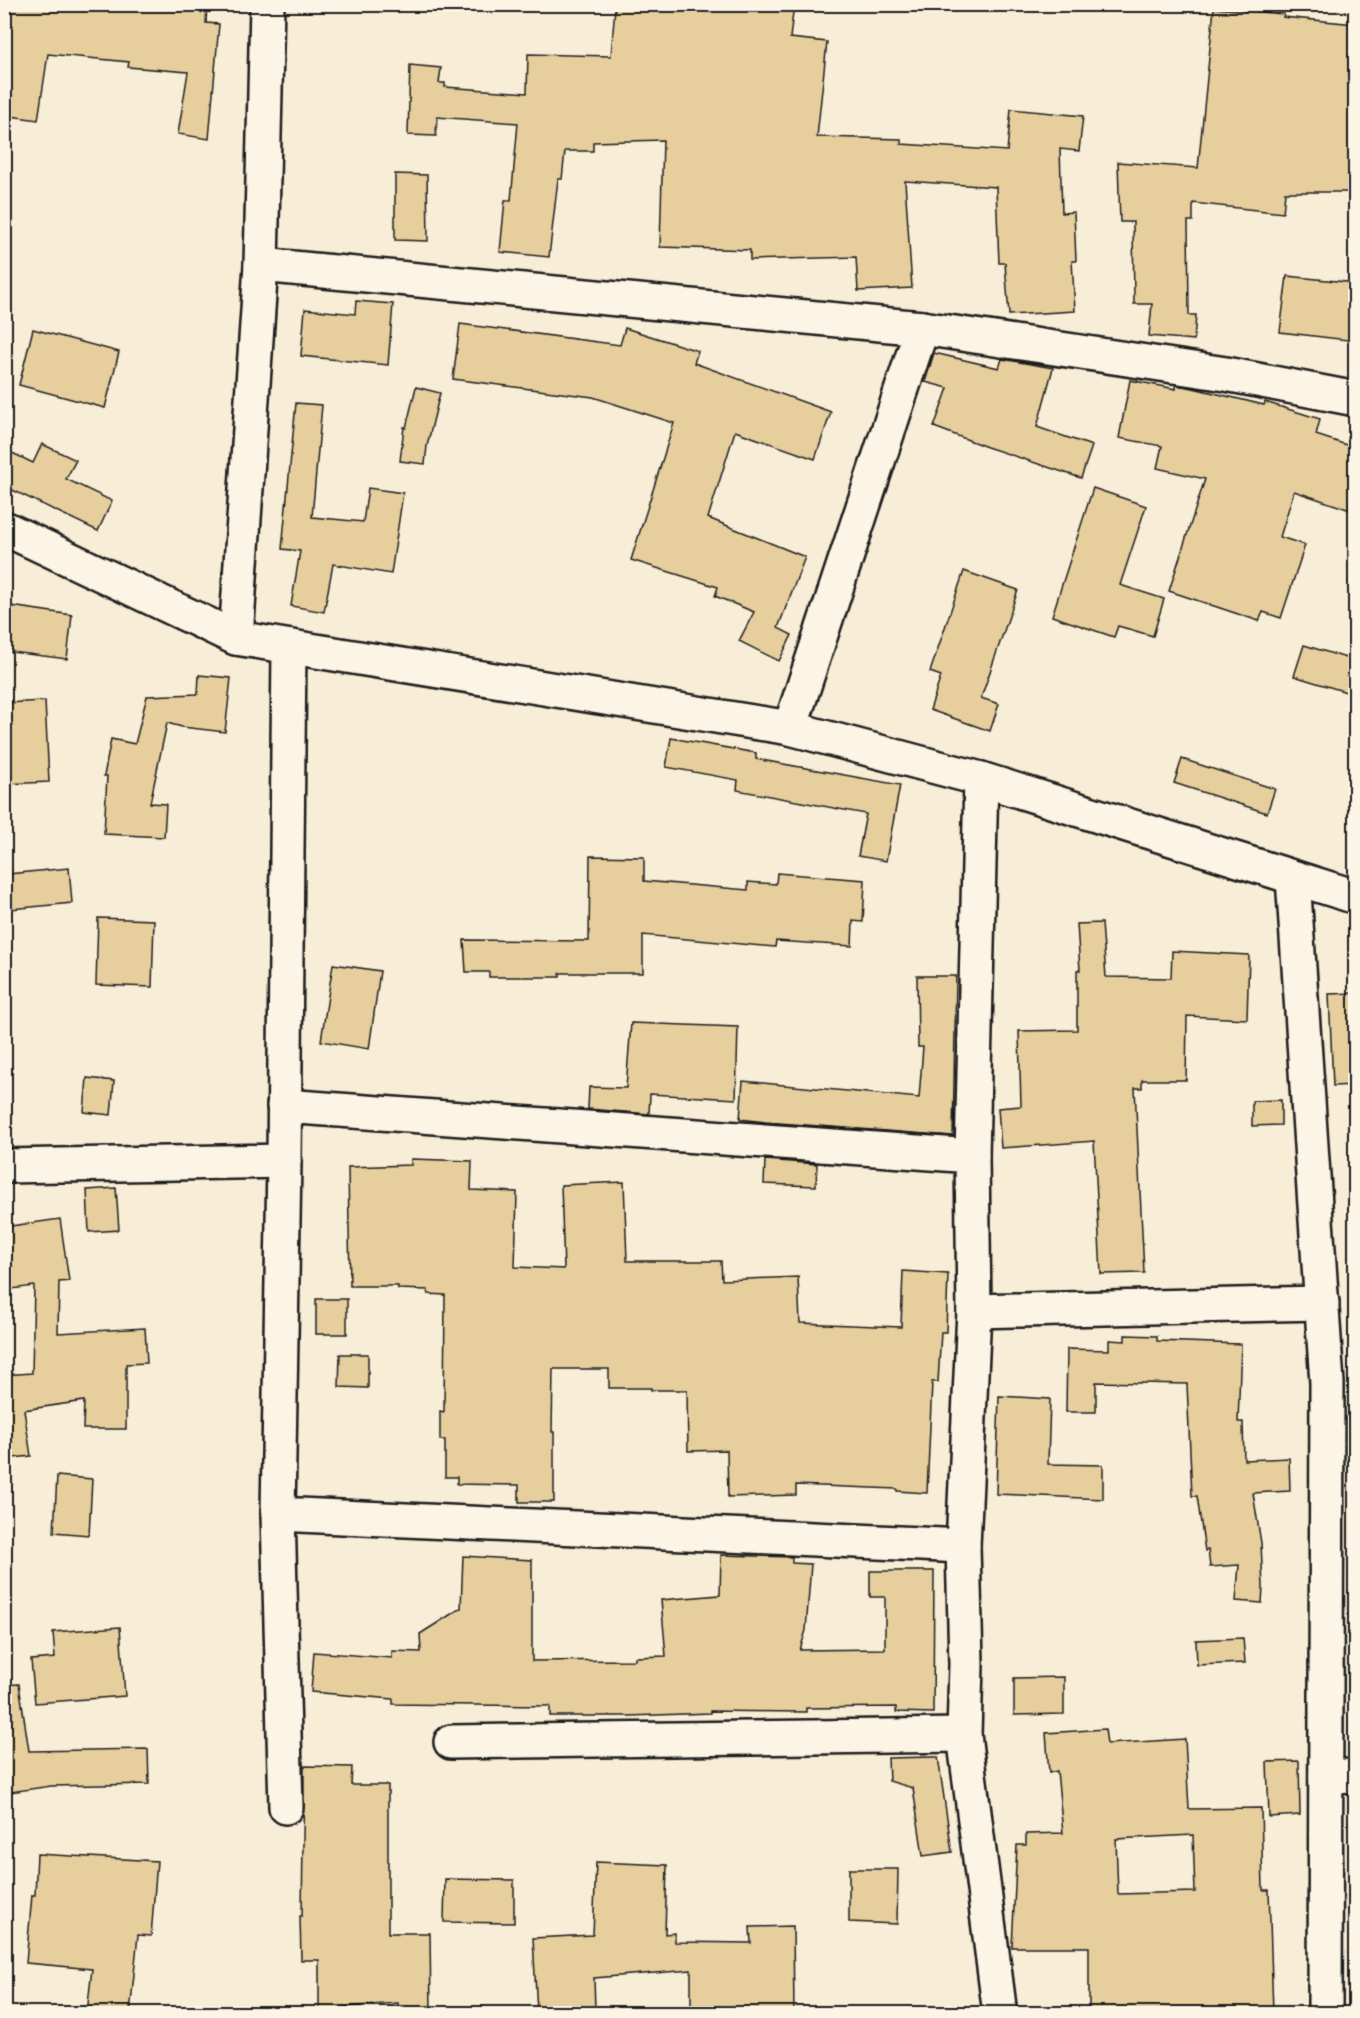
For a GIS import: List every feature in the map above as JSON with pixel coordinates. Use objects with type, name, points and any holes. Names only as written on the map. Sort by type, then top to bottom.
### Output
[{"type":"street","points":[[236,638],[261,265],[267,4]]},
{"type":"street","points":[[261,265],[922,328],[1226,374],[1356,399]]},
{"type":"street","points":[[790,728],[922,328]]},
{"type":"street","points":[[4,528],[236,638],[790,728],[981,779],[1356,897]]},
{"type":"street","points":[[286,1807],[278,1514],[290,646]]},
{"type":"street","points":[[981,779],[972,1156],[974,1311],[963,1546],[966,1664],[964,1735],[1000,2013]]},
{"type":"street","points":[[1293,878],[1322,1303],[1341,1384],[1341,1776],[1325,2013]]},
{"type":"street","points":[[284,1106],[972,1156]]},
{"type":"street","points":[[4,1166],[284,1161]]},
{"type":"street","points":[[974,1311],[1322,1303]]},
{"type":"street","points":[[278,1514],[963,1546]]},
{"type":"street","points":[[451,1742],[964,1735]]},
{"type":"building","points":[[4,4],[207,4],[206,23],[219,24],[209,139],[178,134],[188,72],[128,67],[129,62],[48,54],[38,120],[4,115]]},
{"type":"building","points":[[635,4],[794,4],[790,38],[827,42],[817,137],[901,139],[901,144],[1007,151],[1011,109],[1083,116],[1079,151],[1060,149],[1062,213],[1074,212],[1076,261],[1072,261],[1075,311],[1009,315],[1005,263],[999,263],[996,187],[905,181],[912,288],[858,291],[856,257],[750,260],[750,250],[660,247],[663,140],[593,142],[593,151],[565,151],[562,179],[558,179],[549,257],[500,252],[505,200],[511,200],[518,123],[437,117],[436,136],[408,135],[410,65],[441,68],[439,83],[445,83],[445,87],[527,93],[528,54],[611,56],[615,7],[635,8]]},
{"type":"building","points":[[1214,8],[1284,14],[1283,17],[1355,24],[1356,192],[1285,192],[1283,213],[1193,203],[1193,221],[1188,221],[1189,315],[1196,315],[1194,340],[1149,336],[1152,304],[1134,304],[1133,222],[1120,222],[1118,162],[1198,168]]},
{"type":"building","points":[[395,174],[427,175],[428,241],[395,240]]},
{"type":"building","points":[[1287,276],[1356,283],[1356,341],[1280,332]]},
{"type":"building","points":[[356,301],[393,304],[388,365],[301,356],[305,309],[355,314]]},
{"type":"building","points":[[460,324],[620,345],[625,328],[698,351],[694,363],[831,412],[815,459],[735,431],[708,518],[805,557],[778,628],[792,635],[779,661],[739,641],[754,612],[715,596],[718,587],[631,560],[674,423],[593,397],[453,379]]},
{"type":"building","points":[[33,329],[119,352],[105,408],[19,385]]},
{"type":"building","points":[[934,353],[999,368],[1002,359],[1053,368],[1037,427],[1092,446],[1081,478],[934,427],[948,388],[925,382]]},
{"type":"building","points":[[1130,380],[1176,389],[1176,385],[1193,388],[1264,405],[1265,402],[1320,419],[1316,435],[1356,448],[1356,512],[1294,491],[1280,537],[1305,545],[1281,618],[1263,612],[1259,621],[1169,591],[1205,479],[1157,468],[1162,446],[1119,438]]},
{"type":"building","points":[[416,387],[440,393],[425,464],[400,461],[404,427],[406,428]]},
{"type":"building","points":[[296,403],[322,405],[312,517],[363,522],[368,488],[403,493],[391,574],[333,564],[324,612],[291,606],[300,551],[282,549]]},
{"type":"building","points":[[42,444],[76,460],[66,479],[112,501],[98,531],[4,486],[4,449],[33,463]]},
{"type":"building","points":[[1093,488],[1146,506],[1120,585],[1164,599],[1153,636],[1118,626],[1114,637],[1052,616]]},
{"type":"building","points":[[964,571],[1018,590],[981,698],[999,704],[990,731],[930,710],[941,676],[930,672]]},
{"type":"building","points":[[4,605],[72,615],[67,659],[4,651]]},
{"type":"building","points":[[1304,645],[1356,661],[1356,695],[1294,676]]},
{"type":"building","points":[[199,675],[231,678],[225,732],[167,723],[150,803],[166,804],[164,837],[104,834],[107,776],[104,776],[111,739],[135,744],[147,696],[198,694]]},
{"type":"building","points":[[45,701],[49,782],[4,784],[4,703]]},
{"type":"building","points":[[671,738],[756,753],[756,759],[900,785],[886,861],[858,856],[866,814],[737,790],[738,780],[666,767]]},
{"type":"building","points":[[1182,759],[1275,789],[1267,813],[1174,783]]},
{"type":"building","points":[[590,856],[644,857],[644,881],[748,890],[748,882],[776,884],[777,873],[865,880],[863,922],[853,921],[852,946],[776,941],[775,947],[643,935],[643,973],[560,973],[560,977],[489,977],[489,972],[466,972],[464,940],[589,941]]},
{"type":"building","points":[[69,868],[72,903],[11,909],[8,874]]},
{"type":"building","points":[[98,918],[154,920],[152,987],[96,985]]},
{"type":"building","points":[[1102,923],[1106,977],[1171,978],[1172,951],[1249,955],[1247,1019],[1187,1016],[1186,1080],[1142,1080],[1142,1088],[1135,1088],[1144,1273],[1101,1274],[1094,1141],[1001,1148],[998,1108],[1021,1106],[1019,1031],[1077,1030],[1077,970],[1080,970],[1077,924]]},
{"type":"building","points":[[333,964],[380,971],[369,1049],[321,1041]]},
{"type":"building","points":[[917,976],[956,976],[953,1136],[740,1119],[743,1081],[919,1098],[923,1047],[918,1047]]},
{"type":"building","points":[[1356,993],[1356,1085],[1333,1086],[1329,994]]},
{"type":"building","points":[[631,1023],[738,1027],[736,1099],[650,1094],[649,1114],[588,1109],[589,1087],[626,1088]]},
{"type":"building","points":[[87,1078],[114,1081],[111,1115],[84,1112]]},
{"type":"building","points":[[1281,1100],[1281,1125],[1252,1126],[1252,1101]]},
{"type":"building","points":[[411,1159],[472,1161],[471,1190],[517,1192],[515,1267],[564,1269],[561,1185],[624,1182],[627,1261],[721,1261],[722,1280],[798,1277],[800,1323],[901,1327],[903,1271],[948,1274],[946,1332],[941,1332],[938,1382],[932,1382],[927,1493],[897,1491],[897,1489],[796,1485],[796,1495],[728,1497],[727,1450],[688,1451],[687,1390],[609,1388],[609,1369],[553,1369],[554,1502],[519,1502],[519,1485],[457,1484],[457,1477],[445,1477],[445,1440],[440,1440],[440,1411],[444,1412],[445,1295],[428,1294],[428,1290],[398,1289],[398,1286],[350,1286],[348,1167],[411,1165]]},
{"type":"building","points":[[765,1160],[817,1164],[816,1186],[764,1184]]},
{"type":"building","points":[[116,1188],[119,1230],[89,1232],[87,1190]]},
{"type":"building","points":[[60,1219],[69,1281],[59,1282],[58,1333],[145,1328],[147,1363],[126,1364],[126,1429],[83,1429],[84,1401],[24,1410],[31,1456],[4,1459],[4,1375],[32,1373],[34,1286],[4,1290],[4,1227]]},
{"type":"building","points":[[316,1299],[347,1299],[347,1334],[316,1334]]},
{"type":"building","points":[[1125,1335],[1157,1336],[1157,1341],[1241,1344],[1238,1422],[1243,1422],[1244,1460],[1289,1458],[1290,1491],[1253,1493],[1261,1543],[1262,1603],[1236,1601],[1239,1565],[1210,1567],[1208,1550],[1205,1551],[1197,1496],[1192,1496],[1187,1384],[1096,1382],[1096,1412],[1066,1412],[1067,1349],[1109,1350],[1109,1340],[1125,1341]]},
{"type":"building","points":[[340,1354],[368,1354],[368,1388],[339,1387]]},
{"type":"building","points":[[999,1396],[1050,1399],[1048,1464],[1103,1465],[1103,1499],[996,1494]]},
{"type":"building","points":[[57,1476],[92,1479],[89,1535],[54,1532]]},
{"type":"building","points":[[721,1555],[792,1557],[792,1563],[811,1564],[806,1630],[800,1650],[885,1649],[885,1597],[870,1597],[870,1571],[934,1571],[933,1713],[896,1712],[896,1707],[806,1708],[806,1712],[710,1711],[710,1713],[629,1716],[550,1716],[550,1706],[393,1704],[393,1699],[311,1692],[314,1652],[392,1658],[392,1651],[421,1652],[420,1634],[461,1608],[463,1556],[532,1560],[532,1661],[635,1660],[635,1657],[666,1656],[661,1600],[720,1595]]},
{"type":"building","points":[[120,1627],[125,1696],[35,1703],[31,1660],[55,1658],[53,1632]]},
{"type":"building","points":[[1243,1638],[1245,1663],[1197,1665],[1196,1640]]},
{"type":"building","points":[[1064,1677],[1064,1714],[1014,1715],[1014,1678]]},
{"type":"building","points":[[19,1684],[29,1751],[148,1749],[149,1784],[51,1786],[4,1793],[4,1685]]},
{"type":"building","points":[[1105,1729],[1107,1744],[1185,1739],[1189,1809],[1261,1808],[1263,1890],[1269,1890],[1273,2013],[1089,2013],[1089,1947],[1012,1947],[1017,1845],[1026,1845],[1026,1834],[1063,1833],[1057,1771],[1049,1773],[1046,1733]],"holes":[[[1193,1835],[1195,1892],[1118,1894],[1116,1839]]]},
{"type":"building","points":[[938,1757],[952,1852],[923,1856],[913,1788],[889,1781],[888,1758]]},
{"type":"building","points":[[1299,1761],[1300,1815],[1269,1817],[1267,1762]]},
{"type":"building","points":[[304,1766],[352,1767],[351,1785],[388,1785],[388,1933],[430,1933],[431,2013],[398,2013],[398,2003],[344,2007],[345,2013],[319,2013],[319,1960],[301,1960]]},
{"type":"building","points":[[37,1854],[157,1861],[151,1936],[138,1935],[130,2013],[87,2013],[92,1969],[26,1963],[32,1895],[35,1895]]},
{"type":"building","points":[[596,1862],[667,1865],[665,1934],[675,1933],[675,1942],[751,1943],[750,1927],[793,1926],[794,2013],[691,2013],[691,1970],[594,1978],[595,2009],[537,2012],[533,1938],[593,1935]]},
{"type":"building","points":[[849,1869],[898,1869],[897,1924],[849,1922]]},
{"type":"building","points":[[445,1879],[514,1880],[514,1923],[444,1922]]}]
